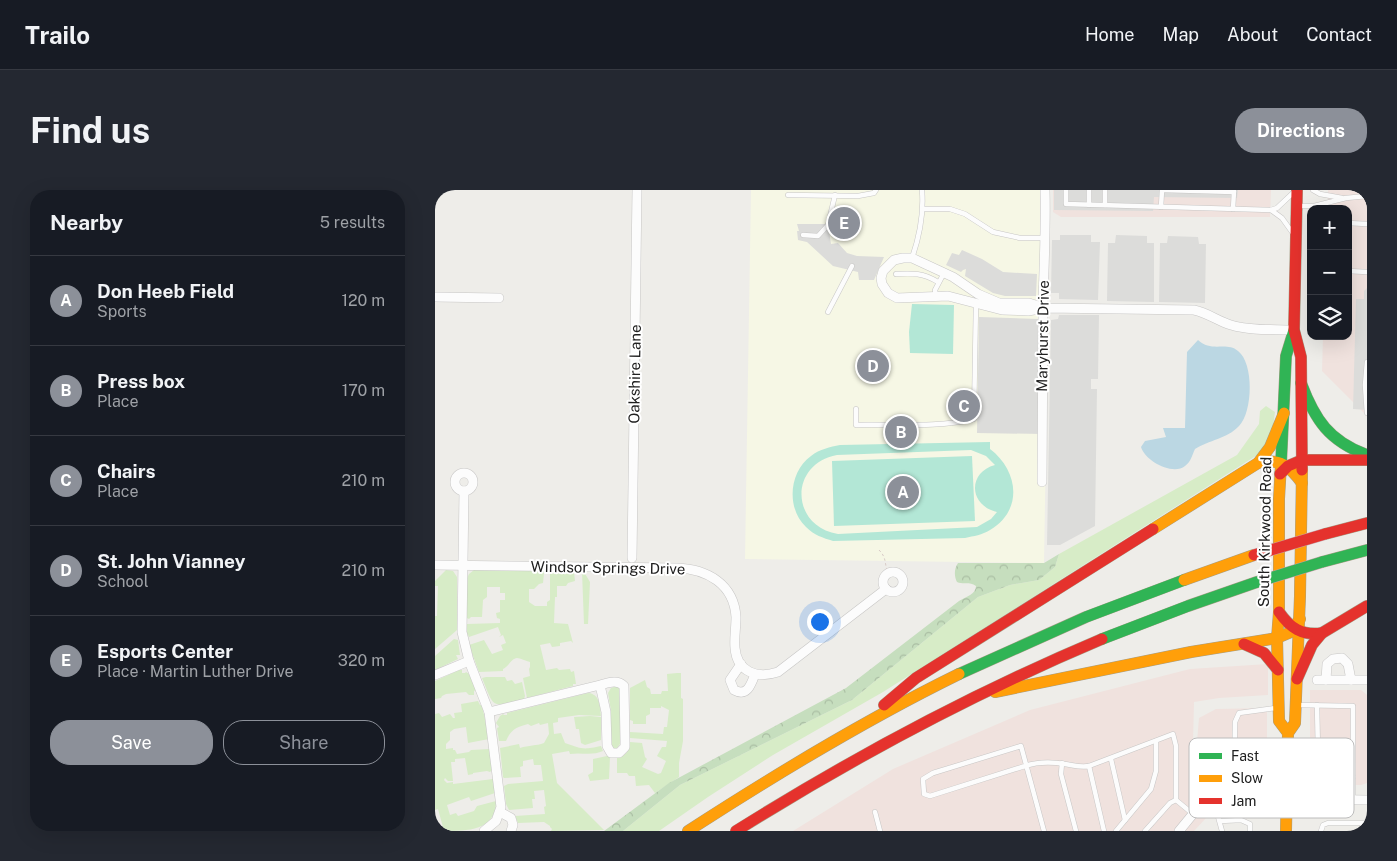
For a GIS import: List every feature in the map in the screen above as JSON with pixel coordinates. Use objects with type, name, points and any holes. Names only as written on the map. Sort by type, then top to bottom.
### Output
[{"type":"main road","name":"South Kirkwood Road","points":[[1288,738],[1288,733],[1295,723],[1302,483],[1301,357],[1295,330],[1296,190]]},
{"type":"main road","name":"South Kirkwood Road","points":[[1288,733],[1279,721],[1277,638],[1286,356],[1295,330]]},
{"type":"main road","points":[[1301,384],[1308,404],[1320,424],[1340,443],[1353,451],[1367,455]]},
{"type":"main road","points":[[1258,463],[1270,447],[1284,413]]},
{"type":"main road","points":[[857,727],[917,678],[1258,463],[1271,460],[1283,467],[1302,483]]},
{"type":"main road","points":[[1283,467],[1302,460],[1367,460]]},
{"type":"main road","points":[[688,831],[770,778],[857,727],[956,675],[1047,633],[1173,583],[1255,555],[1367,523]]},
{"type":"main road","points":[[736,831],[845,764],[926,720],[1022,673],[1106,637],[1183,608],[1257,582],[1367,550]]},
{"type":"main road","points":[[1279,612],[1287,624],[1314,635],[1322,633],[1367,606]]},
{"type":"main road","points":[[974,696],[1240,643],[1277,638],[1298,627]]},
{"type":"main road","points":[[1297,679],[1312,645],[1322,633]]},
{"type":"main road","points":[[1240,643],[1259,649],[1266,654],[1278,670]]},
{"type":"main road","name":"South Kirkwood Road","points":[[1286,818],[1286,831]]},
{"type":"street","name":"Oakshire Lane","points":[[632,558],[637,190]]},
{"type":"street","name":"Maryhurst Drive","points":[[1042,482],[1045,190]]},
{"type":"street","points":[[1045,308],[1029,303],[999,303],[912,258],[894,260],[883,271],[881,278],[888,293],[897,298],[948,296],[1002,310],[1028,311],[1045,308],[1194,310],[1208,314],[1224,323],[1245,328],[1295,330]]},
{"type":"street","points":[[435,297],[499,298]]},
{"type":"street","points":[[464,491],[461,632],[469,661],[489,712],[494,743],[500,812],[496,821],[488,830]]},
{"type":"street","name":"Windsor Springs Drive","points":[[435,565],[677,568],[705,572],[717,580],[731,598],[735,617],[736,655],[741,664]]},
{"type":"street","points":[[888,573],[900,574],[903,583],[897,591],[891,592],[884,586],[883,579],[888,573]]},
{"type":"street","points":[[755,674],[750,688],[747,690],[740,692],[734,690],[730,683],[731,676],[741,664],[747,671],[755,674],[765,675],[778,672],[886,589]]},
{"type":"street","points":[[1351,680],[1348,664],[1342,658],[1333,659],[1327,664],[1322,680],[1351,680],[1367,680]]},
{"type":"street","points":[[435,676],[469,661]]},
{"type":"street","points":[[489,712],[600,685],[615,682],[622,683],[625,686],[625,747],[619,753],[611,753],[607,746],[606,712],[600,685]]},
{"type":"street","points":[[1354,800],[1367,800]]},
{"type":"street","points":[[500,812],[511,818],[513,825],[511,831]]},
{"type":"street","points":[[1179,831],[1190,818]]},
{"type":"lane","points":[[788,195],[858,196],[874,193],[876,190]]},
{"type":"lane","points":[[912,258],[919,237],[923,209],[922,190]]},
{"type":"lane","points":[[1066,190],[1066,204],[1271,210],[1277,208],[1296,190]]},
{"type":"lane","points":[[1089,190],[1089,205]]},
{"type":"lane","points":[[1105,190],[1105,206]]},
{"type":"lane","points":[[1161,207],[1163,190],[1234,191],[1233,209]]},
{"type":"lane","points":[[1313,190],[1320,194],[1346,198]]},
{"type":"lane","points":[[803,235],[818,236],[827,225],[835,195]]},
{"type":"lane","points":[[1297,206],[1314,206],[1346,198],[1367,196]]},
{"type":"lane","points":[[923,209],[949,209],[965,214],[993,232],[1020,238],[1046,238]]},
{"type":"lane","points":[[1271,210],[1282,218],[1296,238]]},
{"type":"lane","points":[[1352,223],[1367,224]]},
{"type":"lane","points":[[829,312],[853,266]]},
{"type":"lane","points":[[1352,271],[1367,272]]},
{"type":"lane","points":[[897,274],[910,273],[927,276],[938,282]]},
{"type":"lane","points":[[935,296],[938,282],[944,273]]},
{"type":"lane","points":[[856,409],[856,425],[965,422],[974,419],[977,303]]},
{"type":"lane","points":[[1367,362],[1365,385],[1367,413]]},
{"type":"lane","points":[[1295,705],[1353,706],[1353,738]]},
{"type":"lane","points":[[1317,705],[1318,738]]},
{"type":"lane","points":[[1235,738],[1235,722],[1239,714],[1279,708]]},
{"type":"lane","points":[[1044,831],[1025,766],[1021,746],[933,773],[923,779],[924,794],[930,796],[1025,766],[1031,764],[1062,763],[1089,766],[1173,734],[1176,746],[1176,800]]},
{"type":"lane","points":[[1116,831],[1151,789],[1156,771],[1156,741]]},
{"type":"lane","points":[[1111,759],[1125,820]]},
{"type":"lane","points":[[1062,763],[1061,774],[1075,831]]},
{"type":"lane","points":[[1089,766],[1105,831]]},
{"type":"lane","points":[[1176,800],[1189,811]]},
{"type":"lane","points":[[1145,831],[1170,802],[1176,800]]},
{"type":"lane","points":[[875,812],[881,831]]},
{"type":"lane","points":[[1219,818],[1223,831]]},
{"type":"lane","points":[[1220,821],[1241,820],[1250,824],[1250,831]]},
{"type":"lane","points":[[1321,831],[1323,825],[1328,823],[1367,824]]},
{"type":"path","points":[[879,550],[883,555],[888,573]]},
{"type":"shaded area","points":[[751,190],[1040,190],[1040,291],[1048,319],[1044,563],[745,559]]},
{"type":"shaded area","points":[[1053,190],[1271,190],[1270,217],[1061,217],[1053,212]]},
{"type":"shaded area","points":[[1054,190],[1238,190],[1237,198],[1154,197],[1153,211],[1054,210]]},
{"type":"shaded area","points":[[1328,190],[1367,190],[1367,416],[1322,371],[1323,340],[1352,340],[1352,205],[1328,205]]},
{"type":"shaded area","points":[[797,224],[828,224],[831,244],[838,243],[847,253],[857,256],[884,257],[874,280],[859,280],[858,272],[833,266],[807,242],[798,240],[797,231],[799,231]]},
{"type":"shaded area","points":[[1060,235],[1091,235],[1091,242],[1100,242],[1098,300],[1059,299],[1059,293],[1051,293],[1052,240],[1060,240]]},
{"type":"shaded area","points":[[1116,235],[1147,236],[1147,243],[1154,243],[1154,302],[1107,301],[1108,243],[1115,243]]},
{"type":"shaded area","points":[[1168,236],[1198,237],[1199,244],[1206,244],[1205,303],[1159,302],[1160,243],[1167,243]]},
{"type":"shaded area","points":[[962,250],[982,259],[1003,272],[1037,274],[1036,296],[1005,296],[993,293],[965,276],[966,269],[961,272],[946,265],[952,253],[959,255]]},
{"type":"shaded area","points":[[1367,288],[1367,410],[1353,409],[1356,299],[1364,299],[1364,291]]},
{"type":"shaded area","points":[[1059,315],[1099,315],[1098,379],[1091,379],[1091,389],[1097,389],[1095,526],[1060,545],[1047,545],[1051,320],[1058,319]]},
{"type":"shaded area","points":[[979,317],[1039,319],[1042,434],[977,433]]},
{"type":"shaded area","points":[[1268,664],[1268,695],[1219,698],[1194,702],[1193,738],[1189,738],[1189,818],[1206,818],[1194,831],[793,831],[893,769],[1030,710],[1190,669]]},
{"type":"shaded area","points":[[1310,690],[1361,690],[1367,695],[1367,783],[1354,785],[1354,738],[1310,738]]},
{"type":"shaded area","points":[[1267,708],[1267,738],[1197,738],[1199,718],[1216,709]]},
{"type":"green space","points":[[912,304],[954,305],[953,354],[910,353],[909,332]]},
{"type":"green space","points":[[1266,406],[1275,412],[1273,427],[1262,452],[883,692],[773,755],[659,831],[623,831],[680,785],[852,700],[978,597],[1010,585],[1039,580],[1055,567],[1059,554],[1237,455],[1259,424],[1260,411]]},
{"type":"green space","points":[[990,442],[990,449],[1007,468],[1013,490],[1012,501],[1008,512],[1001,522],[987,532],[972,537],[829,540],[812,532],[800,519],[795,510],[793,500],[794,480],[798,471],[811,456],[840,445]],"holes":[[[971,450],[986,456],[995,465],[980,474],[975,488],[981,503],[997,512],[991,519],[977,527],[838,534],[822,529],[811,520],[804,508],[801,495],[804,482],[810,470],[821,461],[837,455]]]},
{"type":"green space","points":[[972,456],[975,521],[834,526],[832,461]]},
{"type":"green space","points":[[1059,554],[1055,567],[1039,580],[1010,585],[978,597],[852,700],[680,785],[623,831],[604,831],[669,783],[846,688],[959,601],[970,595],[976,589],[976,586],[957,582],[955,572],[958,563],[1044,563]]},
{"type":"green space","points":[[446,570],[453,571],[457,577],[457,630],[435,649],[435,616],[437,616],[438,586],[435,586],[435,581]]},
{"type":"green space","points":[[474,570],[542,571],[544,573],[543,583],[534,589],[529,589],[529,602],[535,606],[547,606],[547,602],[550,600],[550,574],[552,571],[574,572],[575,581],[568,583],[566,586],[557,586],[554,623],[568,624],[573,643],[571,641],[560,643],[560,646],[552,647],[550,643],[540,645],[546,670],[557,668],[559,670],[570,669],[571,672],[574,671],[576,684],[527,698],[523,678],[530,676],[530,662],[517,658],[513,659],[503,671],[479,672],[469,645],[484,640],[492,654],[503,650],[501,645],[506,643],[503,635],[499,637],[501,635],[498,627],[469,637],[467,624],[500,623],[496,613],[500,612],[500,600],[505,600],[505,593],[500,593],[500,587],[487,587],[487,597],[483,600],[482,617],[467,618],[467,578]]},
{"type":"green space","points":[[582,572],[584,572],[590,582],[588,624],[584,624]]},
{"type":"green space","points":[[454,639],[458,640],[460,655],[456,655],[458,659],[435,670],[435,656]]},
{"type":"green space","points":[[462,670],[462,673],[466,672],[469,674],[476,690],[474,695],[469,695],[466,692],[446,694],[441,698],[435,699],[435,681]]},
{"type":"green space","points":[[681,673],[683,741],[679,763],[679,777],[655,793],[649,785],[636,786],[635,776],[629,776],[627,773],[617,773],[617,758],[627,753],[630,742],[642,743],[647,759],[642,767],[658,774],[661,773],[666,761],[657,756],[662,747],[666,747],[667,741],[630,738],[630,732],[663,734],[664,727],[667,727],[669,710],[661,706],[661,708],[650,708],[650,714],[646,716],[646,724],[633,724],[633,721],[630,720],[630,688],[645,680],[651,694],[661,694],[662,691],[668,691],[667,674]]},
{"type":"green space","points":[[505,677],[507,681],[512,680],[515,684],[522,682],[524,699],[505,704],[495,704],[489,696],[482,678]]},
{"type":"green space","points":[[617,686],[621,690],[620,744],[617,748],[613,748],[611,745],[611,711],[608,693],[611,688]]},
{"type":"green space","points":[[588,693],[597,698],[601,716],[579,715],[558,718],[558,722],[553,723],[554,734],[561,733],[565,743],[579,748],[601,746],[603,751],[570,754],[569,751],[552,754],[557,783],[604,830],[551,831],[550,826],[544,822],[518,823],[515,816],[545,814],[544,790],[534,791],[535,799],[532,799],[533,808],[509,810],[506,804],[504,786],[543,781],[541,765],[534,765],[533,759],[523,761],[523,766],[520,767],[521,777],[504,778],[500,748],[519,744],[520,748],[544,743],[549,734],[548,723],[521,726],[512,731],[506,741],[499,741],[497,728],[499,727],[496,723],[503,714],[507,715],[507,713]]},
{"type":"green space","points":[[478,701],[482,705],[489,739],[468,743],[466,727],[454,729],[450,732],[450,740],[446,744],[446,749],[453,748],[457,754],[471,750],[490,749],[492,770],[490,772],[468,775],[465,758],[455,759],[455,762],[451,762],[453,781],[448,781],[445,778],[444,780],[447,783],[453,782],[453,784],[493,779],[495,793],[471,801],[469,797],[447,805],[450,815],[456,813],[458,816],[474,811],[477,806],[496,801],[495,811],[486,824],[479,827],[462,831],[444,831],[438,809],[435,810],[435,714],[439,713],[442,717],[450,714],[455,718],[454,713],[462,712],[461,704]]},
{"type":"green space","points":[[574,717],[601,717],[601,740],[585,745],[581,743],[579,729],[576,729]]},
{"type":"green space","points":[[610,757],[609,779],[590,781],[588,775],[593,772],[593,759]]},
{"type":"water","points":[[1198,340],[1208,346],[1233,348],[1243,357],[1247,366],[1250,388],[1247,410],[1239,426],[1223,437],[1195,449],[1185,466],[1180,469],[1167,468],[1154,462],[1141,447],[1145,441],[1166,437],[1163,428],[1185,428],[1187,352]]},
{"type":"traffic: fast","points":[[1281,464],[1286,356],[1294,330]]},
{"type":"traffic: fast","points":[[1301,383],[1312,408],[1325,428],[1343,443],[1367,455]]},
{"type":"traffic: fast","points":[[1322,562],[1367,550]]},
{"type":"traffic: fast","points":[[1257,582],[1322,562]]},
{"type":"traffic: fast","points":[[959,674],[1086,617],[1184,580]]},
{"type":"traffic: fast","points":[[1102,639],[1257,582]]},
{"type":"traffic: slow","points":[[1258,463],[1270,447],[1284,413]]},
{"type":"traffic: slow","points":[[1153,529],[1258,463],[1273,462],[1284,465],[1302,483]]},
{"type":"traffic: slow","points":[[1281,464],[1277,638],[1279,721],[1288,733]]},
{"type":"traffic: slow","points":[[1288,738],[1288,733],[1295,723],[1302,470]]},
{"type":"traffic: slow","points":[[1184,580],[1254,555]]},
{"type":"traffic: slow","points":[[995,692],[1191,652],[1277,638],[1291,632],[1300,619]]},
{"type":"traffic: slow","points":[[688,831],[821,748],[959,674]]},
{"type":"traffic: slow","points":[[1286,818],[1286,831]]},
{"type":"traffic: jam","points":[[1297,190],[1294,330],[1301,357],[1302,470]]},
{"type":"traffic: jam","points":[[1280,474],[1288,466],[1302,460],[1367,460]]},
{"type":"traffic: jam","points":[[1325,534],[1367,523]]},
{"type":"traffic: jam","points":[[884,705],[916,678],[1153,529]]},
{"type":"traffic: jam","points":[[1254,555],[1325,534]]},
{"type":"traffic: jam","points":[[1279,612],[1297,630],[1315,634],[1322,633],[1367,606]]},
{"type":"traffic: jam","points":[[1297,679],[1312,645],[1322,633]]},
{"type":"traffic: jam","points":[[736,831],[825,777],[915,728],[1007,681],[1102,639]]},
{"type":"traffic: jam","points":[[1244,644],[1264,653],[1278,670]]},
{"type":"place","name":"Esports Center","points":[[844,223]]},
{"type":"place","name":"St. John Vianney","points":[[873,366]]},
{"type":"place","name":"Chairs","points":[[964,406]]},
{"type":"place","name":"Press box","points":[[901,432]]},
{"type":"place","name":"Don Heeb Field","points":[[903,492]]}]
